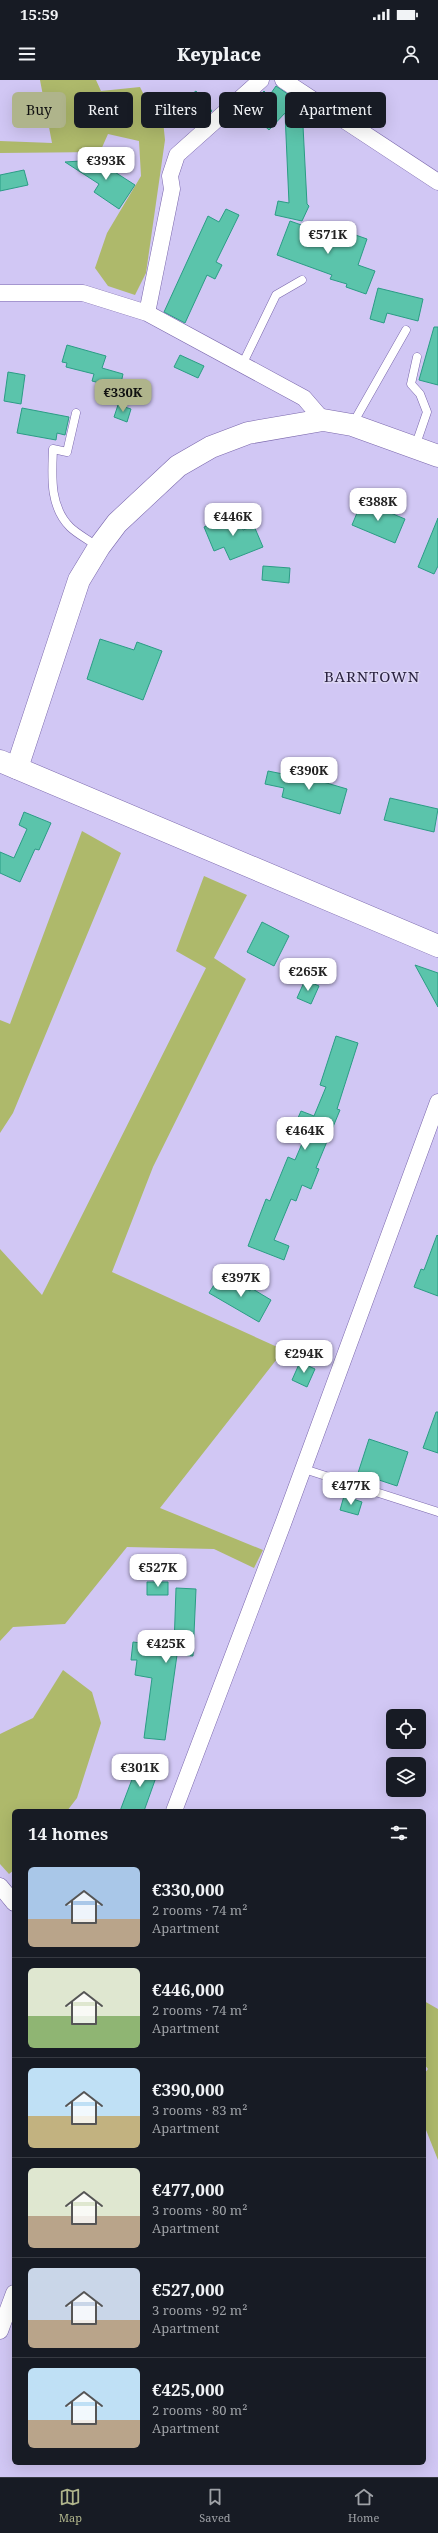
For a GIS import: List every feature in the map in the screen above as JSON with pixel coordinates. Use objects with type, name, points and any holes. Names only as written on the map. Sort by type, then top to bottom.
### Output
[{"type":"main road","points":[[438,456],[414,449],[352,425],[323,420],[248,434],[211,447],[178,466],[148,492],[117,523],[99,547],[79,580],[9,764],[438,946]]},
{"type":"street","points":[[147,313],[172,189],[170,176],[177,155],[261,80]]},
{"type":"street","points":[[282,80],[438,182]]},
{"type":"street","points":[[0,293],[83,293],[147,313],[243,363],[304,398],[323,420]]},
{"type":"street","points":[[175,1809],[304,1469],[438,1102]]},
{"type":"street","points":[[0,1886],[12,1901]]},
{"type":"street","points":[[0,2331],[12,2298]]},
{"type":"lane","points":[[243,363],[276,295],[302,280]]},
{"type":"lane","points":[[352,425],[406,330]]},
{"type":"lane","points":[[414,449],[427,412],[420,394],[411,384],[417,357]]},
{"type":"lane","points":[[76,413],[67,452],[54,449],[52,482],[57,508],[70,527],[99,547]]},
{"type":"lane","points":[[304,1469],[438,1512]]},
{"type":"green space","points":[[40,80],[96,80],[101,91],[140,87],[142,92],[141,92],[141,128],[164,128],[165,140],[146,273],[135,295],[108,286],[95,268],[107,233],[141,176],[139,141],[108,134],[100,152],[0,153],[0,141],[52,143],[49,128],[66,128],[66,92],[42,92]]},
{"type":"green space","points":[[82,831],[121,853],[13,1113],[0,1133],[0,1020],[10,1024]]},
{"type":"green space","points":[[204,876],[247,895],[214,958],[246,979],[153,1167],[112,1272],[284,1350],[160,1508],[263,1550],[254,1568],[214,1549],[127,1547],[65,1624],[13,1627],[0,1641],[0,1249],[42,1295],[206,968],[176,951]]},
{"type":"green space","points":[[63,1670],[92,1692],[101,1723],[77,1798],[69,1809],[12,1809],[12,1872],[9,1874],[0,1864],[0,1734],[33,1718]]},
{"type":"green space","points":[[426,2002],[438,2009],[438,2160],[426,2130],[426,2072],[428,2069],[426,2066]]},
{"type":"building","points":[[276,86],[285,92],[285,113],[277,122],[277,92],[272,92]]},
{"type":"building","points":[[286,128],[303,128],[307,204],[309,206],[302,221],[275,215],[278,201],[289,203]]},
{"type":"building","points":[[96,160],[135,185],[119,209],[94,192],[99,184],[65,162]]},
{"type":"building","points":[[24,170],[28,185],[0,191],[0,175]]},
{"type":"building","points":[[226,209],[239,215],[216,262],[222,265],[215,279],[207,275],[185,323],[164,312],[208,216],[219,222]]},
{"type":"building","points":[[290,221],[344,240],[347,232],[367,239],[358,265],[375,271],[366,294],[346,287],[347,284],[330,279],[332,275],[277,255]]},
{"type":"building","points":[[378,288],[423,299],[418,321],[387,313],[384,323],[370,319]]},
{"type":"building","points":[[434,327],[438,327],[438,385],[419,380]]},
{"type":"building","points":[[67,345],[106,356],[102,368],[123,374],[120,388],[92,381],[94,374],[66,367],[67,363],[62,362]]},
{"type":"building","points":[[180,355],[204,366],[198,378],[174,367]]},
{"type":"building","points":[[8,372],[25,375],[21,404],[4,401]]},
{"type":"building","points":[[118,405],[131,409],[127,422],[114,417]]},
{"type":"building","points":[[22,408],[69,417],[65,435],[57,433],[56,440],[17,433]]},
{"type":"building","points":[[362,501],[405,519],[395,543],[352,525]]},
{"type":"building","points":[[236,514],[243,530],[254,526],[263,547],[230,560],[224,547],[214,551],[204,527]]},
{"type":"building","points":[[438,518],[438,566],[434,574],[418,567]]},
{"type":"building","points":[[263,566],[290,568],[289,583],[262,580]]},
{"type":"building","points":[[100,639],[134,650],[137,642],[162,651],[143,700],[87,679]]},
{"type":"building","points":[[268,771],[288,775],[289,772],[347,789],[340,814],[282,797],[284,788],[265,784]]},
{"type":"building","points":[[390,798],[438,809],[434,832],[384,820]]},
{"type":"building","points":[[24,812],[51,823],[39,850],[35,849],[20,882],[0,873],[0,852],[14,858],[27,829],[19,825]]},
{"type":"building","points":[[262,922],[289,936],[274,966],[247,952]]},
{"type":"building","points":[[415,965],[438,973],[438,1007]]},
{"type":"building","points":[[305,980],[319,986],[311,1004],[297,998]]},
{"type":"building","points":[[336,1036],[358,1043],[337,1109],[340,1110],[316,1168],[319,1169],[311,1189],[302,1185],[296,1201],[291,1199],[274,1240],[289,1246],[284,1260],[248,1246],[266,1199],[270,1201],[288,1157],[295,1160],[307,1132],[294,1127],[301,1111],[314,1116],[326,1087],[320,1085]]},
{"type":"building","points":[[437,1235],[438,1296],[414,1287],[421,1269],[424,1270]]},
{"type":"building","points":[[220,1275],[250,1291],[251,1288],[271,1300],[259,1322],[209,1293]]},
{"type":"building","points":[[300,1362],[315,1369],[307,1387],[292,1380]]},
{"type":"building","points":[[436,1412],[438,1412],[438,1453],[423,1448]]},
{"type":"building","points":[[369,1439],[408,1452],[397,1486],[358,1473]]},
{"type":"building","points":[[344,1496],[362,1502],[358,1515],[340,1510]]},
{"type":"building","points":[[147,1582],[168,1582],[168,1595],[147,1595]]},
{"type":"building","points":[[176,1588],[196,1589],[193,1656],[177,1655],[165,1740],[144,1738],[152,1678],[135,1675],[137,1660],[131,1660],[133,1642],[174,1647]]},
{"type":"building","points":[[139,1761],[159,1769],[145,1809],[121,1809]]},
{"type":"district","name":"BARNTOWN","points":[[372,676]]}]
